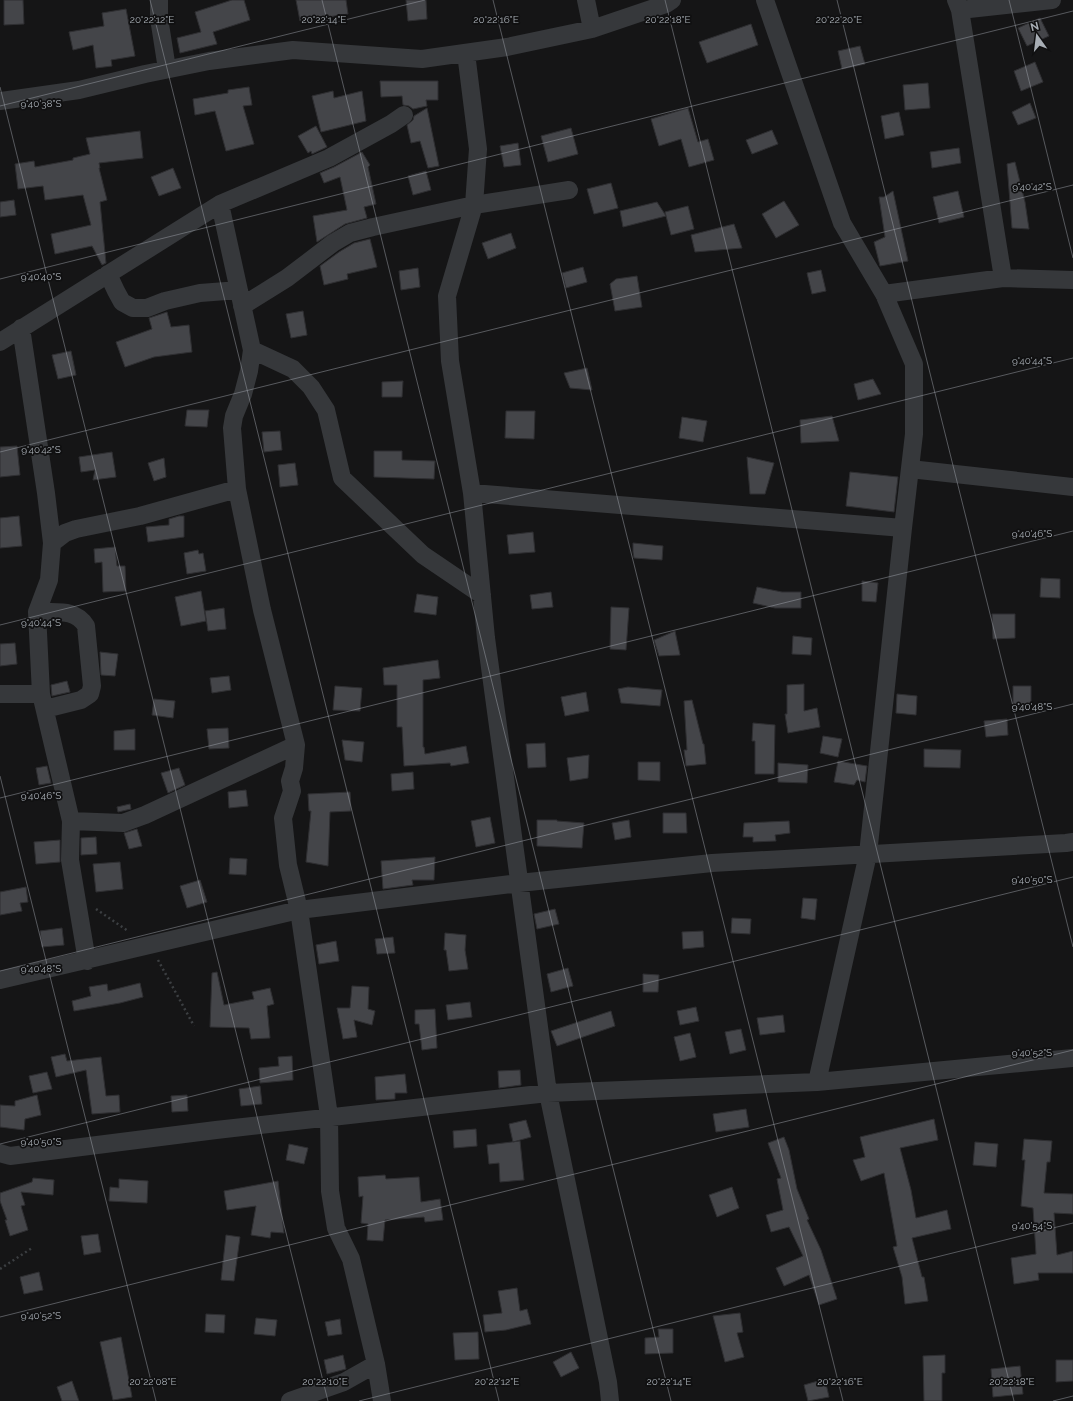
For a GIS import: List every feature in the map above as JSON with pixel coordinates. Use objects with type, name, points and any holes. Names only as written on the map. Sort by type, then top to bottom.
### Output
[{"type":"street","points":[[159,0],[159,18],[167,69]]},
{"type":"street","points":[[586,0],[592,29]]},
{"type":"street","points":[[0,101],[79,90],[167,69],[209,61],[293,50],[422,59],[507,47],[592,29],[666,4],[672,0]]},
{"type":"street","points":[[765,0],[842,223],[884,294],[914,364],[914,434],[868,854],[817,1082]]},
{"type":"street","points":[[1003,278],[958,5],[1052,0]]},
{"type":"street","points":[[466,53],[478,148],[474,205],[447,296],[450,361],[472,493],[486,638],[548,1093],[608,1382],[610,1401]]},
{"type":"street","points":[[0,342],[220,204],[329,158],[391,124],[404,115]]},
{"type":"street","points":[[108,274],[122,302],[133,308],[147,308],[200,293],[241,298],[287,278],[333,243],[350,233],[474,205],[569,190]]},
{"type":"street","points":[[220,204],[252,350],[249,371],[243,394],[234,416],[232,428],[237,489],[262,610],[296,745],[294,768],[290,781],[292,791],[283,818],[288,865],[299,910],[329,1116],[330,1191],[336,1228],[351,1259],[376,1364],[382,1401]]},
{"type":"street","points":[[884,294],[1003,278],[1073,280]]},
{"type":"street","points":[[21,328],[52,542],[49,580],[37,612],[43,701],[71,821],[70,860],[87,960]]},
{"type":"street","points":[[252,350],[293,369],[311,387],[326,410],[342,478],[423,555],[482,595]]},
{"type":"street","points":[[910,469],[1073,487]]},
{"type":"street","points":[[52,542],[65,533],[76,528],[140,516],[237,489]]},
{"type":"street","points":[[472,493],[903,528]]},
{"type":"street","points":[[0,694],[43,701],[81,700],[90,694],[92,686],[86,626],[82,619],[76,615],[66,613],[37,612]]},
{"type":"street","points":[[71,821],[123,823],[138,818],[296,745]]},
{"type":"street","points":[[0,980],[299,910],[519,883],[712,863],[1073,842]]},
{"type":"street","points":[[0,1153],[10,1156],[329,1116],[548,1093],[817,1082],[1073,1058]]},
{"type":"street","points":[[290,1401],[344,1382],[376,1364]]},
{"type":"path","points":[[0,1269],[32,1248]]},
{"type":"building","points":[[4,0],[23,0],[24,24],[4,25]]},
{"type":"building","points":[[232,0],[244,0],[250,20],[213,32],[217,44],[180,53],[177,38],[201,32],[195,12]]},
{"type":"building","points":[[296,0],[346,0],[348,14],[300,21]]},
{"type":"building","points":[[406,0],[426,0],[427,19],[408,21]]},
{"type":"building","points":[[126,9],[135,56],[111,60],[112,66],[96,68],[93,45],[73,50],[69,32],[104,26],[102,13]]},
{"type":"building","points":[[1040,18],[1049,36],[1027,46],[1018,28]]},
{"type":"building","points":[[751,24],[758,45],[707,63],[699,42]]},
{"type":"building","points":[[860,46],[865,64],[842,69],[838,51]]},
{"type":"building","points":[[1035,62],[1043,82],[1021,91],[1014,71]]},
{"type":"building","points":[[380,81],[438,81],[438,100],[426,100],[427,106],[413,109],[409,106],[403,105],[402,96],[381,97]]},
{"type":"building","points":[[928,83],[930,108],[905,110],[903,85]]},
{"type":"building","points":[[249,87],[252,105],[243,106],[254,144],[226,151],[215,111],[195,115],[193,99],[228,93],[228,90]]},
{"type":"building","points":[[333,91],[334,98],[362,91],[366,121],[321,132],[312,96]]},
{"type":"building","points":[[1030,103],[1036,118],[1018,125],[1012,112]]},
{"type":"building","points":[[427,108],[439,166],[428,168],[420,141],[411,143],[407,125],[413,120],[414,116]]},
{"type":"building","points":[[688,108],[698,142],[708,139],[714,160],[689,167],[681,139],[659,146],[651,119]]},
{"type":"building","points":[[899,112],[904,135],[885,139],[881,116]]},
{"type":"building","points":[[316,126],[327,147],[312,154],[311,151],[308,153],[298,136]]},
{"type":"building","points":[[571,128],[578,154],[548,162],[541,136]]},
{"type":"building","points":[[772,130],[778,144],[752,154],[746,140]]},
{"type":"building","points":[[140,131],[143,158],[99,163],[107,200],[100,202],[106,263],[102,265],[92,246],[55,254],[51,234],[91,225],[83,195],[45,200],[43,186],[18,189],[15,164],[34,161],[35,167],[73,160],[73,158],[90,154],[86,138]]},
{"type":"building","points":[[518,143],[521,165],[504,167],[500,146]]},
{"type":"building","points":[[959,148],[961,163],[932,168],[930,152]]},
{"type":"building","points":[[362,152],[370,165],[368,167],[376,204],[364,207],[367,218],[345,224],[317,242],[313,216],[347,210],[340,177],[324,183],[320,173]]},
{"type":"building","points":[[1015,162],[1025,202],[1029,229],[1012,228],[1007,164]]},
{"type":"building","points":[[173,168],[181,188],[159,196],[151,177]]},
{"type":"building","points":[[426,171],[431,190],[413,195],[408,176]]},
{"type":"building","points":[[611,183],[618,208],[594,214],[587,189]]},
{"type":"building","points":[[893,191],[908,261],[880,266],[874,242],[885,237],[879,197],[884,197]]},
{"type":"building","points":[[958,191],[964,217],[939,223],[933,197]]},
{"type":"building","points":[[14,200],[16,215],[0,217],[0,202]]},
{"type":"building","points":[[784,201],[799,225],[776,238],[762,214]]},
{"type":"building","points":[[657,202],[666,216],[623,227],[620,211]]},
{"type":"building","points":[[688,206],[694,229],[671,235],[665,212]]},
{"type":"building","points":[[734,224],[742,248],[695,252],[691,235]]},
{"type":"building","points":[[511,233],[516,248],[488,259],[482,243]]},
{"type":"building","points":[[370,239],[377,267],[347,274],[348,279],[324,285],[320,266],[354,243]]},
{"type":"building","points":[[583,267],[587,282],[566,288],[562,273]]},
{"type":"building","points":[[418,268],[420,287],[401,290],[399,271]]},
{"type":"building","points":[[821,270],[826,291],[812,294],[807,273]]},
{"type":"building","points":[[637,276],[642,307],[615,311],[610,284],[616,279]]},
{"type":"building","points":[[303,311],[307,335],[291,338],[286,314]]},
{"type":"building","points":[[167,312],[171,327],[189,325],[192,352],[154,357],[125,367],[116,342],[152,329],[149,318]]},
{"type":"building","points":[[71,351],[76,375],[58,379],[52,355]]},
{"type":"building","points":[[587,368],[592,390],[570,388],[564,373]]},
{"type":"building","points":[[873,379],[881,394],[858,400],[854,384]]},
{"type":"building","points":[[403,381],[402,397],[382,397],[382,382]]},
{"type":"building","points":[[187,410],[209,410],[207,427],[185,426]]},
{"type":"building","points":[[506,411],[535,411],[534,439],[505,438]]},
{"type":"building","points":[[832,416],[839,441],[801,443],[800,420]]},
{"type":"building","points":[[682,417],[707,421],[703,442],[679,438]]},
{"type":"building","points":[[280,431],[282,450],[264,452],[262,432]]},
{"type":"building","points":[[17,446],[20,475],[0,477],[0,447]]},
{"type":"building","points":[[374,451],[402,451],[402,460],[435,461],[434,479],[374,477]]},
{"type":"building","points":[[112,452],[116,477],[93,480],[95,470],[81,472],[79,457]]},
{"type":"building","points":[[747,457],[774,463],[765,494],[750,494]]},
{"type":"building","points":[[164,458],[166,477],[154,481],[148,463]]},
{"type":"building","points":[[295,463],[298,485],[280,487],[278,465]]},
{"type":"building","points":[[850,472],[898,477],[894,512],[846,506]]},
{"type":"building","points":[[19,516],[22,546],[0,548],[0,518]]},
{"type":"building","points":[[184,516],[184,537],[148,542],[146,527],[169,525],[169,519]]},
{"type":"building","points":[[533,532],[535,552],[509,554],[507,535]]},
{"type":"building","points":[[633,543],[663,546],[662,560],[634,558]]},
{"type":"building","points":[[115,547],[117,566],[125,566],[126,591],[103,592],[102,562],[95,563],[94,549]]},
{"type":"building","points":[[198,550],[199,554],[203,553],[206,571],[187,574],[184,553]]},
{"type":"building","points":[[1041,578],[1060,579],[1060,598],[1040,597]]},
{"type":"building","points":[[862,581],[878,583],[876,602],[862,601]]},
{"type":"building","points":[[757,587],[782,592],[801,592],[801,608],[775,608],[753,603]]},
{"type":"building","points":[[201,591],[206,621],[181,626],[175,597]]},
{"type":"building","points":[[551,592],[553,607],[532,609],[530,595]]},
{"type":"building","points":[[417,594],[438,597],[436,615],[414,612]]},
{"type":"building","points":[[611,607],[629,608],[626,650],[610,649]]},
{"type":"building","points":[[224,608],[226,629],[208,631],[205,611]]},
{"type":"building","points":[[992,614],[1015,614],[1015,638],[993,639]]},
{"type":"building","points":[[675,631],[680,655],[659,656],[654,640]]},
{"type":"building","points":[[793,636],[812,638],[811,655],[792,654]]},
{"type":"building","points":[[15,643],[17,664],[0,666],[0,644]]},
{"type":"building","points":[[100,652],[118,654],[115,676],[101,675]]},
{"type":"building","points":[[438,660],[440,678],[423,680],[423,747],[425,754],[466,746],[469,763],[451,766],[450,763],[404,766],[402,727],[397,727],[397,685],[384,685],[383,668]]},
{"type":"building","points":[[229,676],[231,690],[212,693],[210,678]]},
{"type":"building","points":[[67,681],[70,692],[52,696],[51,685]]},
{"type":"building","points":[[804,684],[804,711],[817,708],[820,727],[788,733],[785,714],[787,714],[787,685]]},
{"type":"building","points":[[335,686],[362,688],[360,711],[333,710]]},
{"type":"building","points":[[1013,686],[1031,686],[1031,708],[1013,708]]},
{"type":"building","points":[[628,687],[662,690],[660,706],[621,703],[618,689]]},
{"type":"building","points":[[586,692],[589,711],[565,716],[561,697]]},
{"type":"building","points":[[897,694],[917,696],[916,715],[896,713]]},
{"type":"building","points":[[154,699],[175,701],[173,718],[152,715]]},
{"type":"building","points":[[692,700],[704,744],[706,764],[686,766],[684,750],[687,750],[684,701]]},
{"type":"building","points":[[1007,719],[1008,735],[986,737],[984,721]]},
{"type":"building","points":[[753,723],[775,725],[774,774],[755,774],[755,741],[752,741]]},
{"type":"building","points":[[228,728],[229,748],[209,749],[207,729]]},
{"type":"building","points":[[135,729],[135,750],[114,750],[114,731]]},
{"type":"building","points":[[823,736],[842,739],[838,757],[820,753]]},
{"type":"building","points":[[342,740],[364,742],[362,762],[345,760]]},
{"type":"building","points":[[545,743],[546,767],[528,768],[526,744]]},
{"type":"building","points":[[924,749],[961,750],[960,768],[924,767]]},
{"type":"building","points":[[589,755],[588,778],[570,781],[567,758]]},
{"type":"building","points":[[838,761],[867,766],[865,782],[857,780],[854,785],[834,782]]},
{"type":"building","points":[[638,762],[660,762],[660,781],[638,780]]},
{"type":"building","points":[[778,763],[808,765],[807,783],[778,782]]},
{"type":"building","points":[[47,766],[51,783],[39,785],[36,768]]},
{"type":"building","points":[[179,768],[185,785],[168,793],[161,773]]},
{"type":"building","points":[[413,772],[414,789],[392,791],[391,774]]},
{"type":"building","points":[[246,790],[248,806],[229,808],[228,792]]},
{"type":"building","points":[[350,792],[351,811],[330,812],[328,866],[306,862],[311,811],[309,811],[308,794]]},
{"type":"building","points":[[130,804],[131,809],[118,812],[117,807]]},
{"type":"building","points":[[663,813],[686,813],[687,833],[663,833]]},
{"type":"building","points":[[490,817],[495,843],[476,847],[471,821]]},
{"type":"building","points":[[537,820],[557,820],[584,823],[582,848],[537,846]]},
{"type":"building","points":[[629,820],[631,837],[615,840],[612,823]]},
{"type":"building","points":[[789,821],[790,833],[775,835],[776,841],[753,842],[753,837],[743,837],[744,823]]},
{"type":"building","points":[[137,829],[142,846],[129,849],[124,833]]},
{"type":"building","points":[[96,837],[97,854],[81,855],[81,838]]},
{"type":"building","points":[[60,840],[60,862],[36,864],[34,842]]},
{"type":"building","points":[[435,857],[434,880],[412,880],[413,885],[383,889],[381,861]]},
{"type":"building","points":[[230,858],[247,859],[246,875],[229,874]]},
{"type":"building","points":[[120,862],[123,889],[96,892],[93,864]]},
{"type":"building","points":[[200,880],[207,902],[187,908],[180,886]]},
{"type":"building","points":[[26,887],[28,902],[20,903],[22,911],[0,915],[0,892]]},
{"type":"building","points":[[803,898],[817,899],[815,920],[801,918]]},
{"type":"building","points":[[555,909],[559,924],[537,929],[534,914]]},
{"type":"building","points":[[732,918],[751,919],[750,934],[731,933]]},
{"type":"building","points":[[62,928],[64,945],[42,947],[40,931]]},
{"type":"building","points":[[703,931],[704,947],[683,949],[682,932]]},
{"type":"building","points":[[445,933],[466,935],[465,950],[468,969],[449,971],[446,950],[444,950]]},
{"type":"building","points":[[393,937],[395,953],[377,954],[375,939]]},
{"type":"building","points":[[336,941],[339,961],[319,964],[316,945]]},
{"type":"building","points":[[568,968],[573,986],[551,992],[547,974]]},
{"type":"building","points":[[217,972],[224,1005],[254,999],[252,992],[270,988],[274,1004],[267,1006],[270,1038],[251,1039],[249,1028],[210,1027],[212,973]]},
{"type":"building","points":[[643,974],[659,975],[658,992],[643,992]]},
{"type":"building","points":[[140,983],[143,997],[120,1003],[74,1011],[72,1001],[91,996],[89,987],[107,984],[108,991]]},
{"type":"building","points":[[352,986],[369,987],[368,1009],[375,1011],[372,1025],[354,1020],[357,1037],[343,1039],[337,1008],[350,1008]]},
{"type":"building","points":[[470,1002],[472,1017],[448,1020],[446,1005]]},
{"type":"building","points":[[696,1007],[699,1021],[680,1025],[677,1011]]},
{"type":"building","points":[[435,1009],[437,1048],[422,1050],[419,1024],[415,1024],[415,1010]]},
{"type":"building","points":[[611,1011],[615,1026],[557,1046],[551,1031]]},
{"type":"building","points":[[783,1015],[785,1032],[760,1035],[757,1018]]},
{"type":"building","points":[[741,1029],[746,1050],[730,1054],[725,1032]]},
{"type":"building","points":[[690,1033],[696,1057],[680,1061],[674,1037]]},
{"type":"building","points":[[65,1054],[67,1061],[101,1057],[106,1096],[119,1095],[120,1112],[92,1114],[86,1070],[56,1077],[51,1057]]},
{"type":"building","points":[[292,1056],[293,1080],[260,1083],[259,1068],[279,1066],[278,1057]]},
{"type":"building","points":[[520,1070],[521,1085],[499,1088],[498,1071]]},
{"type":"building","points":[[47,1072],[52,1089],[33,1093],[29,1076]]},
{"type":"building","points":[[405,1074],[407,1093],[395,1093],[395,1099],[376,1100],[375,1077]]},
{"type":"building","points":[[260,1086],[262,1104],[241,1106],[239,1089]]},
{"type":"building","points":[[37,1095],[41,1115],[25,1119],[24,1130],[0,1127],[0,1105],[15,1106],[15,1101]]},
{"type":"building","points":[[187,1095],[188,1111],[172,1112],[171,1096]]},
{"type":"building","points":[[746,1109],[749,1127],[716,1132],[713,1114]]},
{"type":"building","points":[[934,1119],[938,1140],[900,1148],[911,1190],[916,1218],[947,1210],[951,1229],[912,1238],[922,1277],[924,1277],[928,1301],[905,1304],[902,1277],[893,1247],[897,1246],[884,1173],[861,1181],[853,1160],[865,1157],[860,1137]]},
{"type":"building","points":[[526,1120],[531,1137],[513,1142],[509,1124]]},
{"type":"building","points":[[476,1129],[477,1146],[454,1148],[453,1131]]},
{"type":"building","points":[[784,1137],[789,1150],[797,1189],[809,1219],[807,1220],[821,1250],[837,1299],[819,1305],[809,1275],[784,1286],[776,1268],[803,1256],[789,1227],[771,1232],[766,1215],[783,1210],[777,1179],[781,1178],[768,1143]]},
{"type":"building","points":[[1024,1139],[1052,1141],[1050,1162],[1047,1162],[1044,1193],[1073,1194],[1073,1214],[1054,1213],[1057,1255],[1073,1251],[1073,1273],[1038,1273],[1039,1280],[1014,1284],[1011,1258],[1036,1254],[1033,1208],[1021,1206],[1025,1160],[1022,1160]]},
{"type":"building","points":[[520,1141],[524,1180],[500,1182],[499,1163],[489,1164],[487,1145]]},
{"type":"building","points":[[975,1142],[998,1144],[996,1167],[973,1165]]},
{"type":"building","points":[[289,1144],[308,1148],[304,1164],[286,1160]]},
{"type":"building","points":[[385,1175],[386,1179],[419,1177],[421,1202],[440,1199],[443,1220],[425,1222],[424,1217],[385,1220],[383,1241],[367,1240],[368,1224],[361,1223],[363,1196],[359,1197],[358,1177]]},
{"type":"building","points":[[33,1178],[54,1180],[53,1195],[21,1192],[25,1205],[21,1206],[28,1230],[10,1236],[5,1220],[7,1220],[0,1201],[0,1193],[32,1182]]},
{"type":"building","points":[[119,1179],[148,1181],[147,1203],[109,1201],[110,1187],[119,1188]]},
{"type":"building","points":[[278,1181],[284,1233],[271,1232],[270,1238],[251,1235],[256,1206],[227,1210],[224,1191]]},
{"type":"building","points":[[732,1187],[739,1208],[717,1217],[709,1195]]},
{"type":"building","points":[[98,1234],[101,1252],[84,1255],[81,1236]]},
{"type":"building","points":[[226,1235],[240,1237],[234,1281],[221,1280]]},
{"type":"building","points":[[39,1272],[43,1290],[24,1294],[20,1277]]},
{"type":"building","points":[[517,1288],[520,1311],[527,1309],[531,1324],[506,1330],[485,1332],[483,1315],[502,1313],[498,1291]]},
{"type":"building","points":[[740,1313],[743,1332],[737,1333],[744,1357],[725,1362],[713,1316]]},
{"type":"building","points":[[206,1314],[225,1315],[224,1333],[205,1332]]},
{"type":"building","points":[[256,1318],[277,1320],[275,1336],[254,1334]]},
{"type":"building","points":[[340,1319],[342,1334],[328,1336],[325,1322]]},
{"type":"building","points":[[658,1329],[673,1329],[673,1353],[645,1354],[645,1338],[659,1337]]},
{"type":"building","points":[[478,1332],[479,1359],[455,1360],[453,1333]]},
{"type":"building","points":[[121,1337],[132,1397],[113,1400],[100,1342]]},
{"type":"building","points":[[571,1352],[579,1368],[561,1377],[553,1362]]},
{"type":"building","points":[[343,1355],[346,1369],[327,1374],[324,1360]]},
{"type":"building","points":[[945,1355],[945,1373],[942,1373],[942,1401],[924,1401],[923,1356]]},
{"type":"building","points":[[1056,1360],[1073,1360],[1073,1381],[1056,1382]]},
{"type":"building","points":[[1020,1366],[1023,1394],[993,1397],[991,1369]]},
{"type":"building","points":[[825,1379],[829,1397],[808,1401],[804,1385]]},
{"type":"building","points":[[72,1381],[79,1401],[62,1401],[57,1387]]}]
